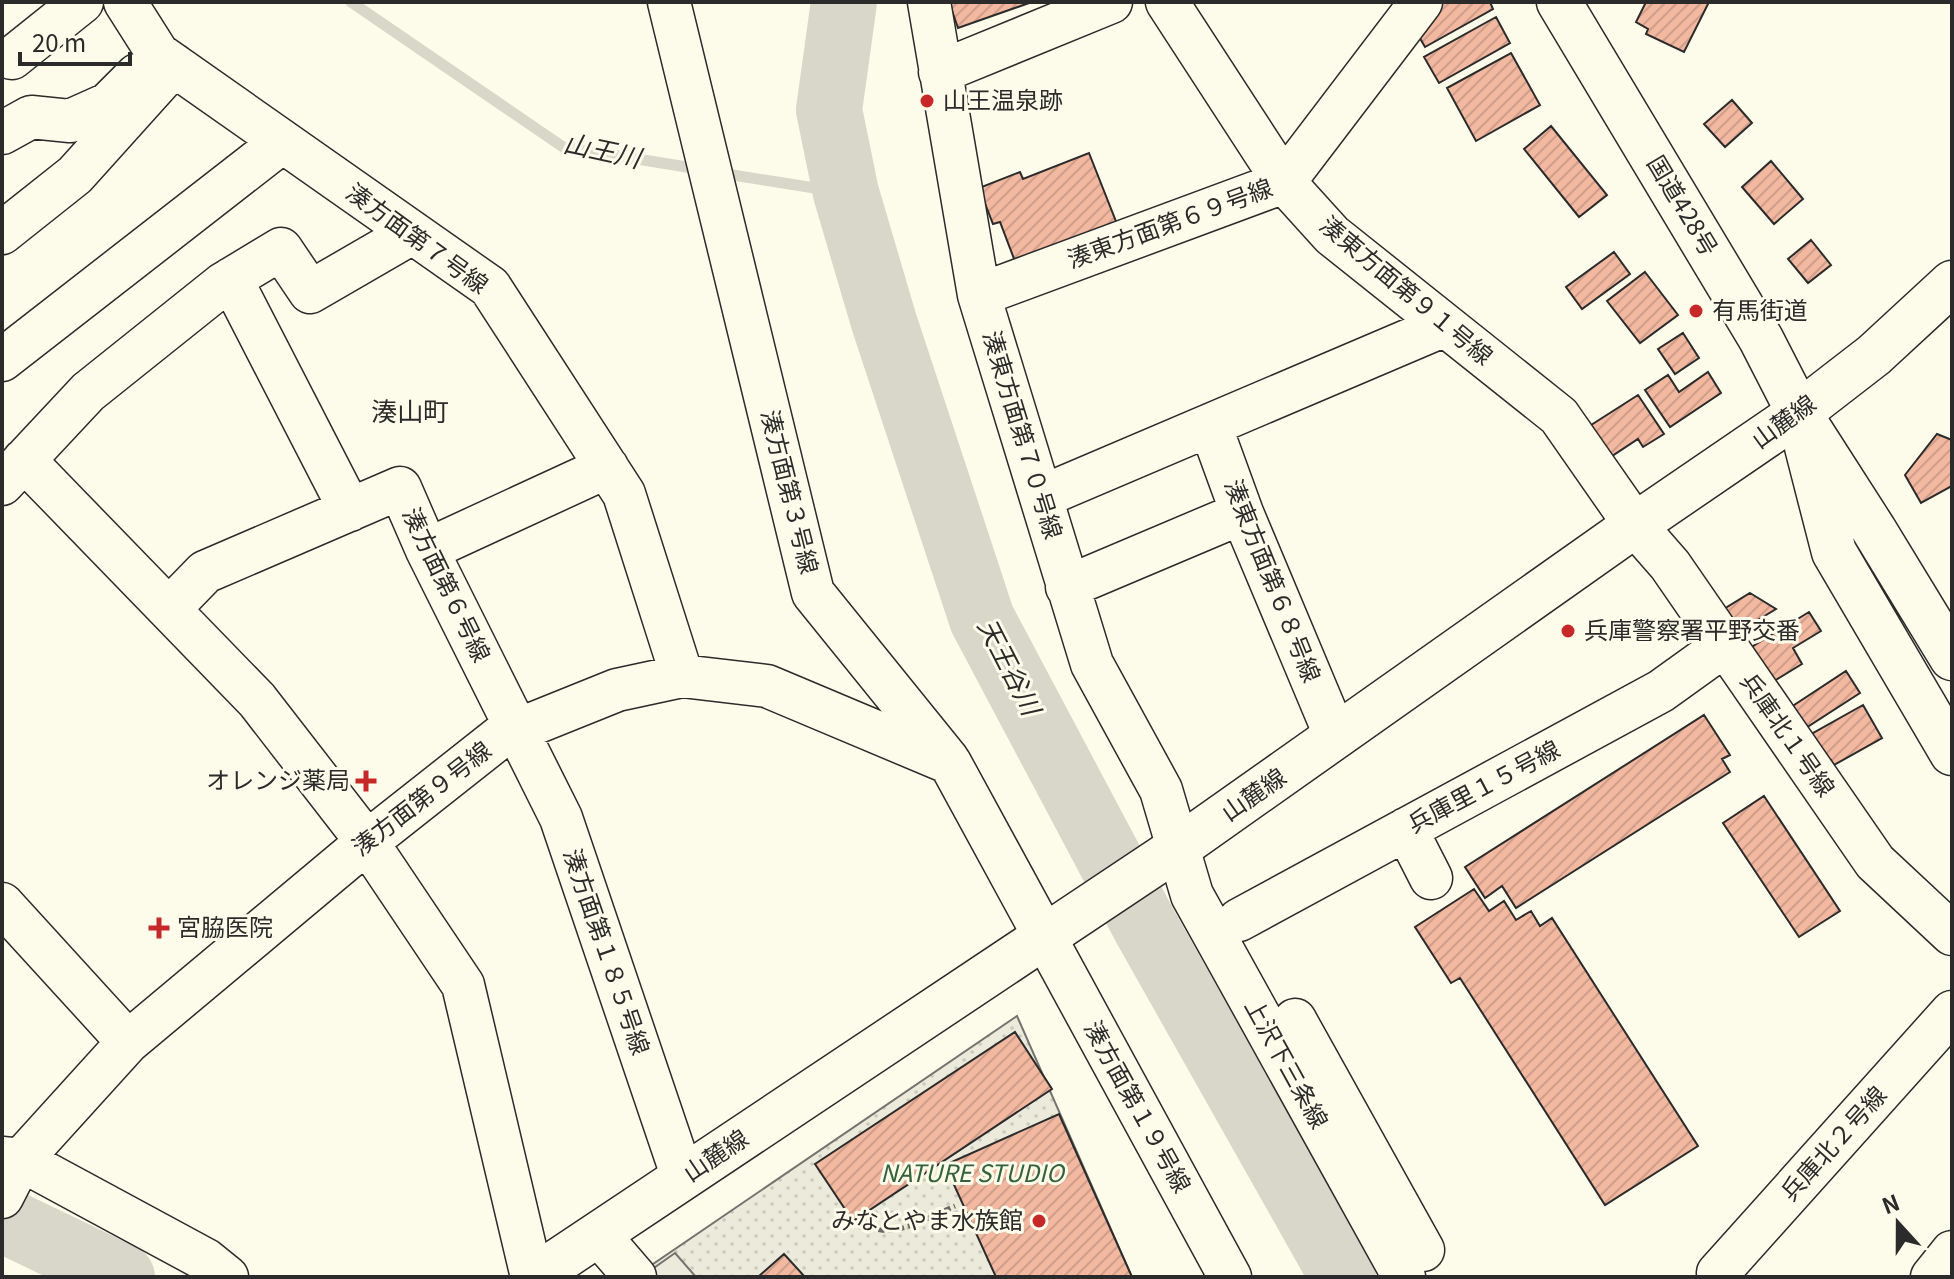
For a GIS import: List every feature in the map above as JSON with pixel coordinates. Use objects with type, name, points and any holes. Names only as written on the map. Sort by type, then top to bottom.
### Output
[{"type":"main road","name":"国道428号","points":[[1559,2],[1761,339],[1799,413],[1952,658]]},
{"type":"main road","name":"山麓線","points":[[533,1277],[1179,847],[1799,413],[1874,355],[1952,283]]},
{"type":"main road","name":"国道428号","points":[[1799,413],[1834,552],[1952,753]]},
{"type":"street","points":[[12,58],[82,2]]},
{"type":"street","name":"湊方面第７号線","points":[[125,2],[166,60],[490,287],[624,494],[682,676]]},
{"type":"street","name":"湊方面第３号線","points":[[669,2],[813,593],[950,763]]},
{"type":"street","name":"湊東方面第７０号線","points":[[929,2],[979,295],[1092,664],[1161,790],[1179,847]]},
{"type":"street","points":[[940,72],[1111,2]]},
{"type":"street","name":"湊東方面第９１号線","points":[[1167,2],[1284,182],[1332,235],[1559,416],[1635,525]]},
{"type":"street","name":"湊東方面第６９号線","points":[[979,295],[1284,182],[1421,2]]},
{"type":"street","points":[[2,133],[31,117],[70,121],[108,104],[166,60]]},
{"type":"street","points":[[2,233],[75,175],[166,60]]},
{"type":"street","points":[[2,360],[282,142]]},
{"type":"street","points":[[412,233],[310,292],[281,249],[231,279],[88,392],[13,472],[169,609],[257,700],[367,842],[463,985],[533,1277]]},
{"type":"street","points":[[169,609],[205,572],[350,510],[231,279]]},
{"type":"street","points":[[1041,497],[1445,325]]},
{"type":"street","name":"湊東方面第６８号線","points":[[1210,425],[1242,513],[1336,737]]},
{"type":"street","points":[[427,550],[607,467]]},
{"type":"street","name":"湊方面第６号線","points":[[350,510],[400,488],[516,731]]},
{"type":"street","points":[[1067,587],[1242,513]]},
{"type":"street","name":"兵庫北１号線","points":[[1635,525],[1669,563],[1875,862],[1952,934]]},
{"type":"street","name":"兵庫里１５号線","points":[[1239,920],[1661,691],[1725,645]]},
{"type":"street","name":"湊方面第９号線","points":[[2,1197],[11,1159],[128,1042],[367,842],[500,737],[617,690],[682,676],[767,686],[950,763]]},
{"type":"street","name":"湊方面第１８５号線","points":[[516,731],[561,818],[683,1178]]},
{"type":"street","points":[[950,763],[1045,936]]},
{"type":"street","points":[[1406,829],[1431,878]]},
{"type":"street","points":[[1179,847],[1211,878],[1239,920],[1414,1264]]},
{"type":"street","name":"上沢下三条線","points":[[1179,847],[1192,895],[1414,1264]]},
{"type":"street","points":[[2,904],[128,1042]]},
{"type":"street","name":"湊方面第１９号線","points":[[1045,936],[1230,1277]]},
{"type":"street","name":"兵庫北２号線","points":[[1721,1277],[1718,1273],[1952,1012]]},
{"type":"street","points":[[11,1159],[206,1260],[227,1277]]},
{"type":"street","points":[[598,1234],[635,1277]]},
{"type":"street","points":[[1932,1277],[1952,1252]]},
{"type":"path","points":[[862,1219],[869,1228],[881,1232],[895,1230],[955,1206]]},
{"type":"green space","name":"NATURE STUDIO","points":[[1017,1016],[1132,1277],[634,1277]]},
{"type":"shaded area","points":[[675,1253],[696,1277],[641,1277]]},
{"type":"building","points":[[949,2],[1032,2],[958,28]]},
{"type":"building","points":[[1443,2],[1490,2],[1493,9],[1425,47],[1417,33]]},
{"type":"building","points":[[1646,2],[1709,2],[1684,52],[1646,34],[1648,29],[1636,22]]},
{"type":"building","points":[[1496,17],[1510,43],[1439,83],[1424,57]]},
{"type":"building","points":[[1511,53],[1540,105],[1476,141],[1447,88]]},
{"type":"building","points":[[1732,100],[1752,123],[1725,147],[1704,124]]},
{"type":"building","points":[[1551,126],[1607,195],[1579,217],[1524,149]]},
{"type":"building","points":[[1089,153],[1117,224],[1016,264],[1000,222],[993,224],[979,188],[1020,172],[1023,179]]},
{"type":"building","points":[[1771,161],[1803,199],[1774,224],[1742,187]]},
{"type":"building","points":[[1811,240],[1831,265],[1808,283],[1788,259]]},
{"type":"building","points":[[1614,252],[1630,274],[1582,309],[1566,287]]},
{"type":"building","points":[[1645,272],[1678,315],[1640,343],[1607,301]]},
{"type":"building","points":[[1683,333],[1699,358],[1675,374],[1658,349]]},
{"type":"building","points":[[1708,372],[1721,393],[1670,427],[1645,390],[1668,375],[1679,392]]},
{"type":"building","points":[[1638,395],[1664,434],[1643,447],[1638,439],[1609,458],[1588,427]]},
{"type":"building","points":[[1937,434],[1952,440],[1952,486],[1921,503],[1905,475]]},
{"type":"building","points":[[1750,593],[1776,609],[1728,638],[1714,615]]},
{"type":"building","points":[[1809,612],[1821,631],[1793,648],[1802,664],[1761,689],[1740,654]]},
{"type":"building","points":[[1846,671],[1860,693],[1798,733],[1785,711]]},
{"type":"building","points":[[1863,705],[1882,738],[1834,765],[1831,760],[1815,769],[1799,741]]},
{"type":"building","points":[[1704,715],[1730,755],[1722,759],[1730,772],[1516,908],[1502,886],[1485,898],[1465,867]]},
{"type":"building","points":[[1764,796],[1840,911],[1799,937],[1723,823]]},
{"type":"building","points":[[1474,889],[1489,911],[1504,901],[1516,920],[1531,911],[1540,926],[1552,918],[1698,1146],[1605,1205],[1460,978],[1451,983],[1415,927]]},
{"type":"building","points":[[1015,1032],[1052,1089],[853,1221],[815,1164]]},
{"type":"building","name":"みなとやま水族館","points":[[1059,1114],[1132,1277],[996,1277],[945,1165]]},
{"type":"building","points":[[784,1254],[805,1277],[758,1277]]},
{"type":"waterway","name":"山王川","points":[[351,2],[563,147],[699,169]]},
{"type":"waterway","name":"天王谷川","points":[[844,2],[829,110],[846,193],[884,322],[982,619],[1146,928],[1343,1277]]},
{"type":"waterway","name":"山王川","points":[[720,173],[846,193]]},
{"type":"waterway","points":[[2,1219],[122,1277]]},
{"type":"place","name":"山王温泉跡","points":[[927,101]]},
{"type":"place","name":"有馬街道","points":[[1696,311]]},
{"type":"place","name":"兵庫警察署平野交番","points":[[1568,631]]},
{"type":"place","name":"オレンジ薬局","points":[[366,781]]},
{"type":"place","name":"宮脇医院","points":[[159,928]]},
{"type":"place","name":"みなとやま水族館","points":[[1039,1221]]},
{"type":"district","name":"湊山町","points":[[410,412]]}]
